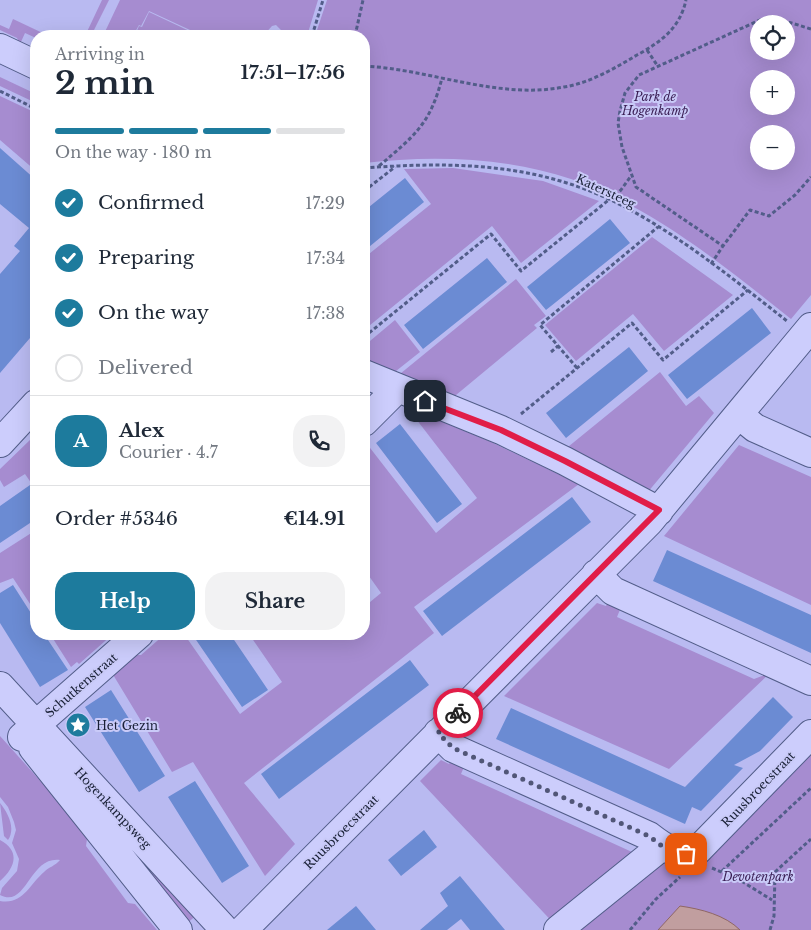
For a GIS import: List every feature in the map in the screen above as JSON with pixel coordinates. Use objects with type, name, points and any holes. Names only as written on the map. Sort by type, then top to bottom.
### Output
[{"type":"street","points":[[0,48],[30,62]]},
{"type":"street","name":"Ruusbroecstraat","points":[[243,930],[659,510],[808,331]]},
{"type":"street","points":[[370,377],[501,430],[659,510]]},
{"type":"street","points":[[370,416],[397,389]]},
{"type":"street","points":[[0,443],[30,410]]},
{"type":"street","points":[[739,415],[754,428],[811,453]]},
{"type":"street","points":[[596,574],[613,591],[811,681]]},
{"type":"street","name":"Schutkenstraat","points":[[29,730],[132,640]]},
{"type":"street","name":"Hogenkampsweg","points":[[0,686],[61,780],[178,930]]},
{"type":"street","name":"Hogenkampsweg","points":[[0,711],[29,730],[225,930]]},
{"type":"street","points":[[438,733],[453,748],[649,836],[662,846],[693,858]]},
{"type":"street","name":"Ruusbroecstraat","points":[[693,858],[698,850],[811,734]]},
{"type":"street","points":[[558,930],[662,846]]},
{"type":"path","points":[[314,30],[322,0]]},
{"type":"path","points":[[357,30],[363,0]]},
{"type":"path","points":[[370,66],[395,68],[442,78],[528,89],[565,87],[597,76],[647,50],[674,28],[680,19],[686,0]]},
{"type":"path","points":[[724,246],[636,187],[630,176],[619,135],[620,112],[625,93],[639,75],[657,65],[760,20],[772,17],[811,28]]},
{"type":"path","points":[[647,50],[657,65]]},
{"type":"path","points":[[379,167],[422,127],[436,102],[442,78]]},
{"type":"path","points":[[0,92],[30,106]]},
{"type":"path","name":"Katersteeg","points":[[370,168],[439,164],[515,170],[571,184],[608,200],[658,227],[808,331]]},
{"type":"path","points":[[370,186],[396,166]]},
{"type":"path","points":[[370,332],[491,234],[521,271],[621,190],[630,176]]},
{"type":"path","points":[[711,264],[750,210],[769,216],[795,195],[811,177]]},
{"type":"path","points":[[577,368],[540,325],[658,227]]},
{"type":"path","points":[[501,430],[632,323],[662,360],[748,290]]},
{"type":"path","points":[[551,352],[558,346]]},
{"type":"path","points":[[722,871],[811,788]]},
{"type":"path","points":[[770,930],[774,916],[775,872],[811,839]]},
{"type":"path","points":[[630,930],[693,858],[722,871],[773,900]]},
{"type":"green space","points":[[102,0],[109,0],[94,30],[88,30]]},
{"type":"green space","points":[[120,0],[318,0],[309,30],[281,30],[276,25],[268,30],[190,30],[149,11],[141,26],[139,25],[136,30],[106,30]]},
{"type":"green space","name":"Park de Hogenkamp","points":[[327,0],[811,0],[811,295],[791,319],[687,240],[631,205],[601,191],[571,179],[520,166],[468,160],[416,159],[370,162],[370,30],[317,30]]},
{"type":"green space","points":[[149,12],[187,30],[137,30],[139,26],[142,27]]},
{"type":"green space","points":[[13,19],[36,30],[30,30],[30,35],[25,33],[20,44],[17,38],[0,30],[0,25],[9,29]]},
{"type":"green space","points":[[0,77],[30,91],[30,100],[0,86]]},
{"type":"green space","points":[[0,96],[30,110],[30,166],[0,140]]},
{"type":"green space","points":[[453,168],[543,181],[599,201],[521,263],[492,226],[370,325],[370,253],[431,204],[404,169]]},
{"type":"green space","points":[[652,237],[733,295],[664,351],[633,314],[576,361],[545,325]]},
{"type":"green space","points":[[516,279],[546,316],[534,325],[537,328],[450,400],[395,378]]},
{"type":"green space","points":[[395,320],[420,352],[391,375],[370,366],[370,341]]},
{"type":"green space","points":[[660,372],[686,406],[699,396],[714,413],[647,493],[563,451]]},
{"type":"green space","points":[[413,410],[489,441],[579,484],[414,607],[434,633],[244,783],[295,844],[265,876],[193,762],[172,772],[112,673],[133,655],[141,655],[158,640],[188,640],[240,714],[282,682],[253,640],[370,640],[370,602],[381,593],[370,577],[370,448],[436,533],[477,498],[413,415]]},
{"type":"green space","points":[[30,440],[30,481],[25,474],[4,487],[0,480],[0,469]]},
{"type":"green space","points":[[739,445],[811,477],[811,605],[664,536]]},
{"type":"green space","points":[[30,534],[30,604],[13,578],[0,583],[0,553]]},
{"type":"green space","points":[[611,597],[623,602],[617,617],[754,679],[770,673],[669,769],[504,696],[597,603],[606,606]]},
{"type":"green space","points":[[54,640],[106,640],[79,664],[77,662],[71,667]]},
{"type":"green space","points":[[0,736],[62,805],[87,839],[86,846],[128,903],[135,904],[157,930],[0,930],[0,901],[14,900],[20,897],[44,872],[60,860],[50,861],[41,866],[16,895],[9,897],[0,895],[2,888],[17,871],[19,859],[12,843],[16,830],[14,822],[8,807],[0,797]]},
{"type":"green space","name":"Devotenpark","points":[[811,745],[811,930],[560,930],[420,781],[441,760],[449,764],[454,755],[467,760],[461,774],[654,862],[690,864]]},
{"type":"green space","points":[[97,802],[199,913],[185,925]]},
{"type":"green space","points":[[0,803],[6,811],[11,826],[8,840],[4,836]]},
{"type":"green space","points":[[0,840],[11,849],[14,860],[9,871],[0,881]]},
{"type":"shaded area","points":[[680,906],[720,917],[740,930],[658,930]]},
{"type":"building","points":[[0,148],[30,175],[30,338],[0,373],[0,274],[20,251],[14,246],[29,228],[0,204]]},
{"type":"building","points":[[405,178],[424,202],[370,246],[370,206]]},
{"type":"building","points":[[610,219],[630,243],[546,310],[527,287]]},
{"type":"building","points":[[487,258],[507,282],[423,349],[404,325]]},
{"type":"building","points":[[752,308],[771,333],[687,399],[668,375]]},
{"type":"building","points":[[629,347],[648,371],[566,438],[546,413]]},
{"type":"building","points":[[400,424],[462,504],[437,523],[376,443]]},
{"type":"building","points":[[30,485],[30,523],[0,543],[0,506]]},
{"type":"building","points":[[572,497],[591,522],[442,636],[423,611]]},
{"type":"building","points":[[667,550],[811,615],[811,653],[653,581]]},
{"type":"building","points":[[13,585],[30,612],[30,640],[48,640],[68,670],[40,687],[0,623],[0,593]]},
{"type":"building","points":[[196,640],[234,640],[268,690],[242,707]]},
{"type":"building","points":[[410,660],[429,685],[279,799],[261,774]]},
{"type":"building","points":[[111,690],[165,776],[139,792],[85,707]]},
{"type":"building","points":[[773,697],[793,717],[760,751],[734,765],[743,768],[701,811],[692,807],[685,824],[496,739],[511,708],[685,787]]},
{"type":"building","points":[[195,781],[249,866],[222,883],[168,797]]},
{"type":"building","points":[[424,830],[437,847],[401,876],[388,860]]},
{"type":"building","points":[[460,876],[505,930],[470,930],[461,919],[447,930],[420,930],[448,906],[440,893]]},
{"type":"building","points":[[356,906],[376,930],[327,930]]},
{"type":"way so far","points":[[458,713],[438,733],[453,748],[649,836],[662,846],[686,854]]},
{"type":"place","name":"Het Gezin","points":[[78,725]]},
{"type":"route","points":[[425,401],[501,430],[659,510],[638,534],[458,713]]}]
